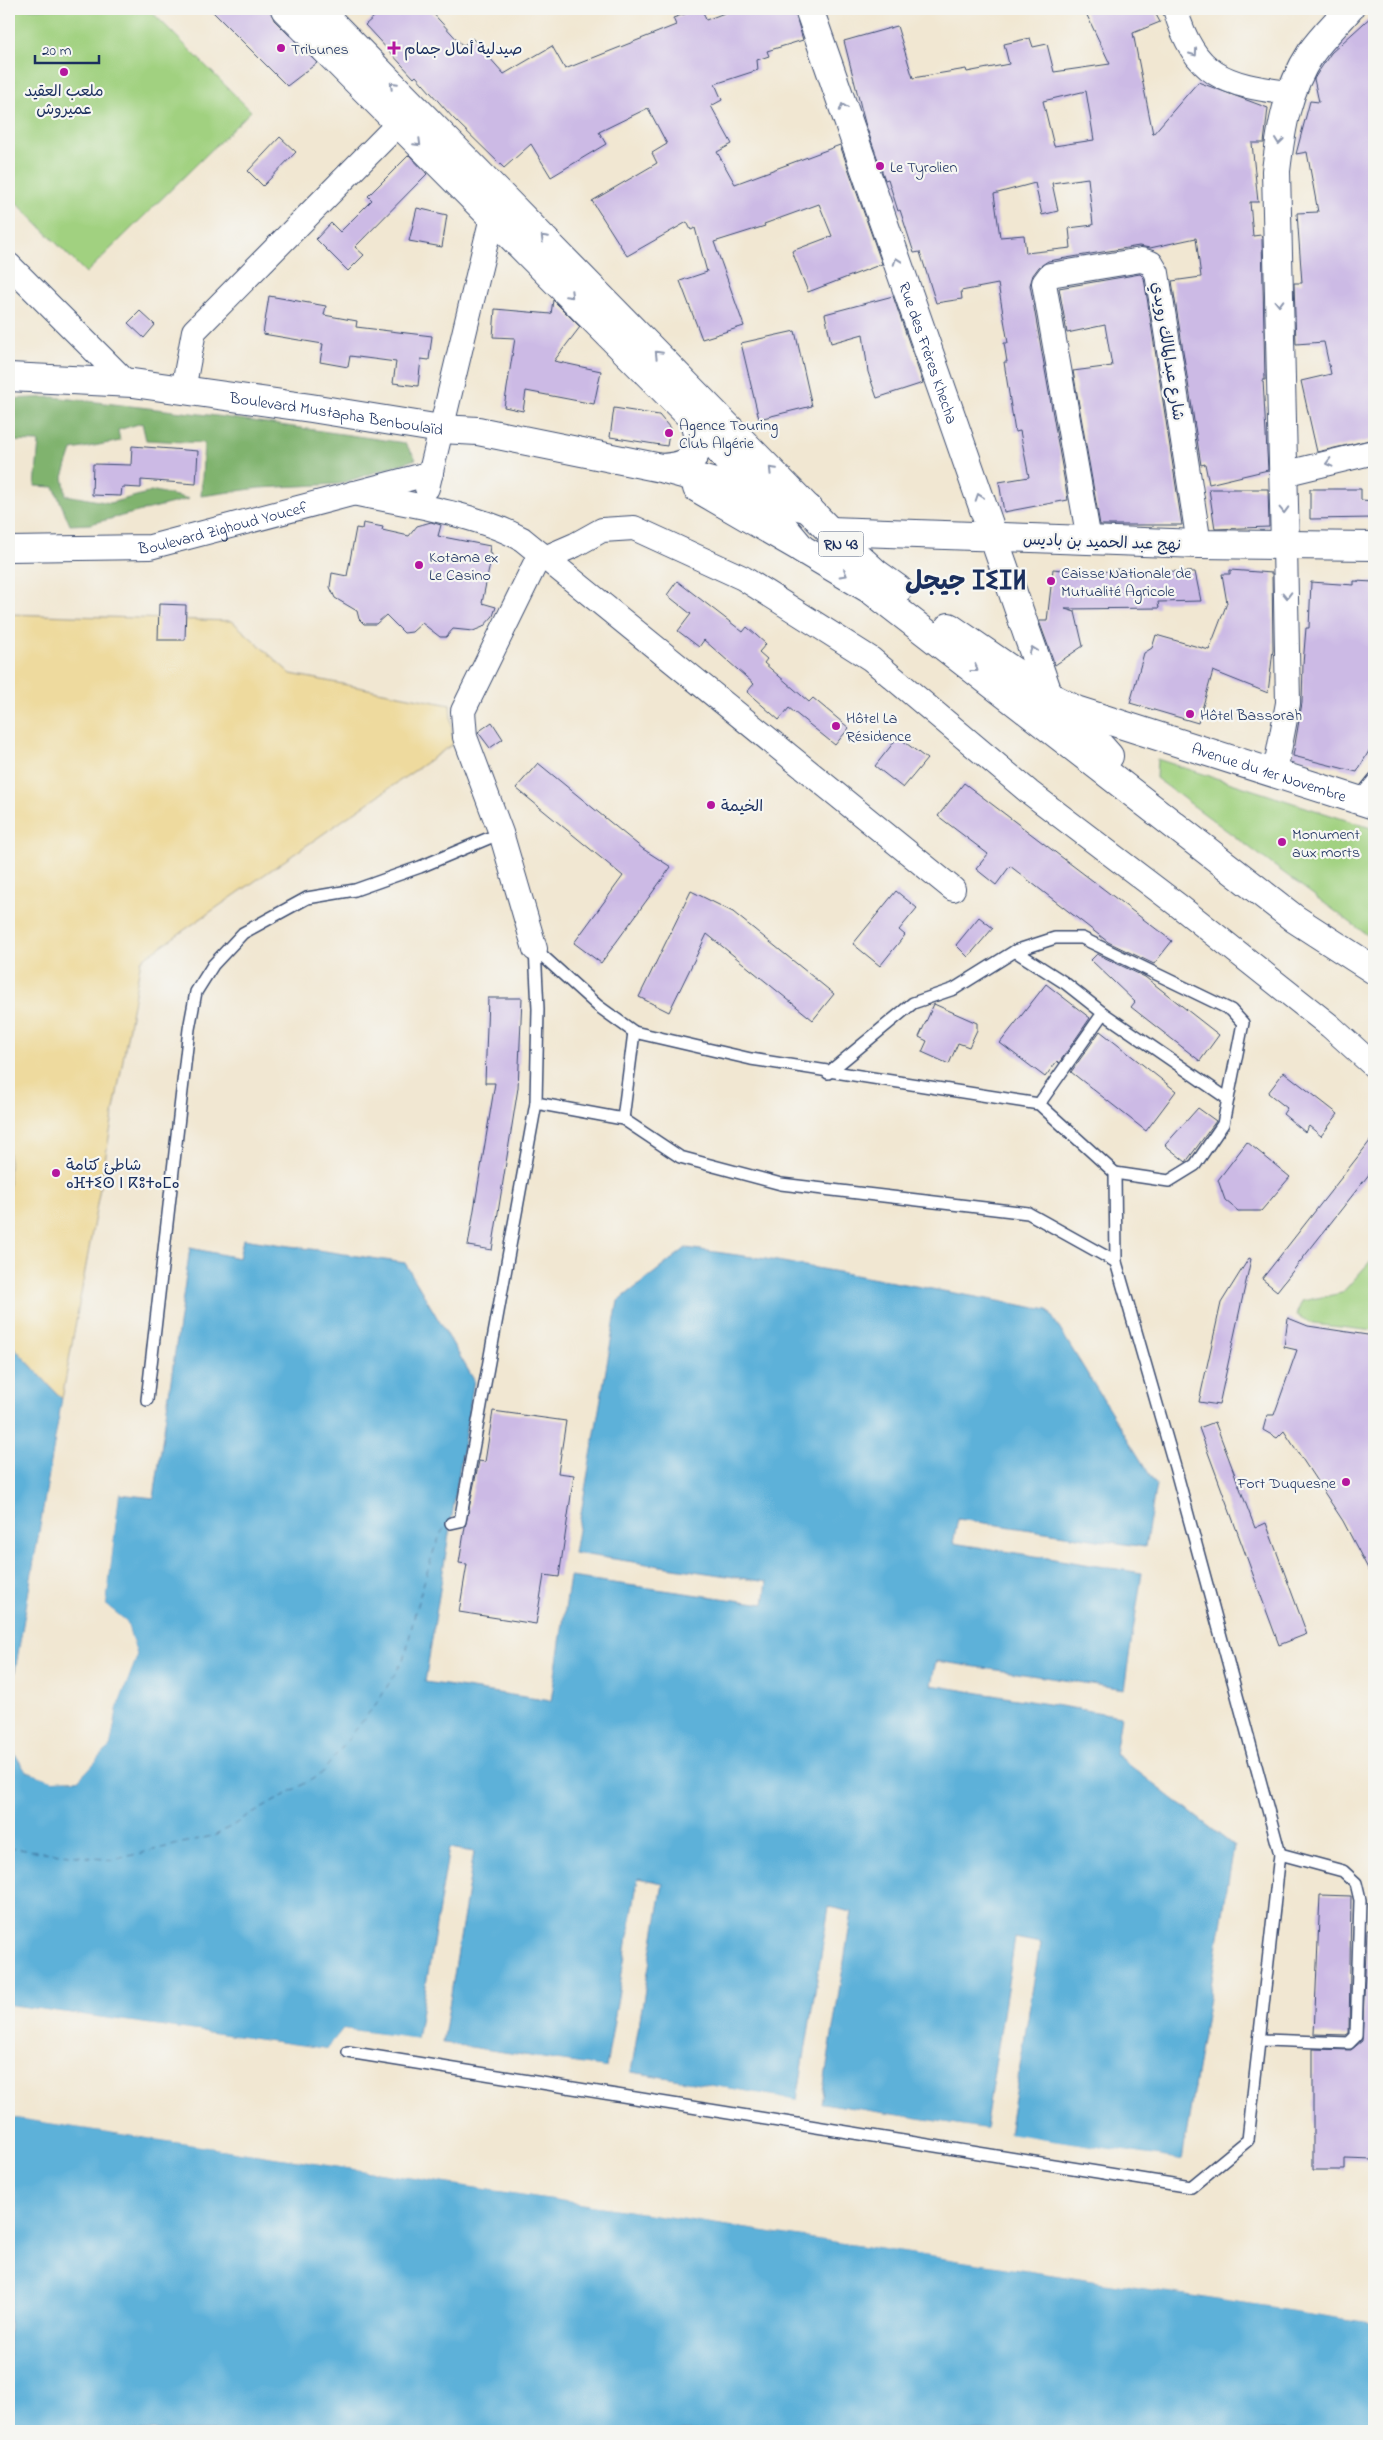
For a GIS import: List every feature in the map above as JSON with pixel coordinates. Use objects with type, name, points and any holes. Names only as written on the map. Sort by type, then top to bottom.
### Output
[{"type":"main road","points":[[285,9],[407,115],[810,509],[836,537],[877,574],[931,614],[1044,707],[1159,812],[1295,920],[1374,970]]},
{"type":"main road","points":[[318,9],[492,217],[692,418],[802,549]]},
{"type":"main road","name":"Rue des Frères Khecha","points":[[809,9],[993,537],[1044,707]]},
{"type":"main road","points":[[1285,546],[1276,171],[1282,122],[1290,93],[1312,53],[1349,9]]},
{"type":"main road","name":"Boulevard Mustapha Benboulaïd","points":[[9,377],[127,383],[441,429],[478,431],[661,468]]},
{"type":"main road","points":[[661,468],[684,465],[695,455],[699,439],[692,418]]},
{"type":"main road","points":[[661,468],[810,509]]},
{"type":"main road","points":[[661,468],[871,590],[1044,707],[1087,732],[1159,812]]},
{"type":"main road","name":"نهج عبد الحميد بن باديس","points":[[836,537],[878,532],[1199,544],[1374,546]]},
{"type":"main road","name":"RN 43","points":[[802,549],[836,537]]},
{"type":"main road","points":[[1044,707],[1076,710],[1165,738]]},
{"type":"main road","points":[[1087,732],[1165,738]]},
{"type":"main road","name":"Avenue du 1er Novembre","points":[[1165,738],[1366,802]]},
{"type":"street","points":[[1175,9],[1183,36],[1198,59],[1210,70],[1220,76],[1245,85],[1290,93]]},
{"type":"street","points":[[183,390],[194,331],[407,115]]},
{"type":"street","points":[[423,507],[492,217]]},
{"type":"street","name":"شارع عبدالمالك رويدي","points":[[1089,540],[1044,283],[1050,275],[1141,260],[1151,263],[1157,273],[1199,544]]},
{"type":"street","points":[[9,265],[127,383]]},
{"type":"street","points":[[1283,474],[1374,452]]},
{"type":"street","name":"Boulevard Zighoud Youcef","points":[[9,549],[150,546],[431,473]]},
{"type":"street","points":[[353,493],[423,507],[504,529],[522,539],[953,890]]},
{"type":"street","points":[[535,949],[501,833],[465,737],[463,711],[542,556],[575,545],[602,530],[634,528],[743,578],[872,659],[1029,792],[1179,906],[1330,1026],[1374,1066]]},
{"type":"street","points":[[1274,772],[1288,703],[1285,546]]},
{"type":"lane","points":[[1366,802],[1374,779]]},
{"type":"lane","points":[[147,1400],[189,1029],[196,992],[213,965],[243,933],[307,898],[355,890],[370,885],[420,867],[501,833]]},
{"type":"lane","points":[[535,949],[598,1006],[634,1032],[751,1059],[828,1073],[1038,1104],[1115,1173],[1169,1181],[1195,1165],[1224,1124],[1243,1023],[1231,1010],[1082,938],[1055,938],[1015,950],[954,989],[913,1003],[828,1073]]},
{"type":"lane","points":[[451,1523],[460,1521],[536,1103],[538,1010],[535,949]]},
{"type":"lane","points":[[1015,950],[1065,983],[1103,1013],[1228,1099]]},
{"type":"lane","points":[[1038,1104],[1103,1013]]},
{"type":"lane","points":[[623,1119],[634,1032]]},
{"type":"lane","points":[[536,1103],[623,1119],[680,1157],[781,1184],[1028,1213],[1116,1262]]},
{"type":"lane","points":[[348,2052],[1191,2186],[1248,2140],[1261,2040],[1280,1854],[1116,1262],[1115,1173]]},
{"type":"lane","points":[[1261,2040],[1349,2043],[1356,2036],[1360,1900],[1356,1884],[1343,1870],[1280,1854]]},
{"type":"green space","points":[[9,9],[149,9],[251,111],[86,273],[9,195]]},
{"type":"green space","points":[[53,397],[217,416],[405,443],[416,459],[339,484],[259,488],[201,496],[204,443],[146,440],[142,423],[118,430],[120,441],[72,450],[63,477],[66,495],[110,503],[155,491],[189,499],[90,524],[70,525],[54,487],[35,486],[39,442],[9,441],[9,399]]},
{"type":"green space","points":[[1157,759],[1374,829],[1374,940],[1156,778]]},
{"type":"green space","points":[[1374,1257],[1374,1331],[1313,1324],[1296,1315],[1302,1301],[1342,1293]]},
{"type":"sand","name":"شاطئ كتامة ⴰⴼⵜⵉⵙ ⵏ ⴽⵓⵜⴰⵎⴰ","points":[[9,614],[232,621],[291,674],[450,705],[453,744],[141,960],[62,1399],[9,1342]]},
{"type":"water","points":[[243,1239],[405,1263],[474,1380],[425,1682],[551,1701],[570,1577],[764,1604],[767,1582],[574,1553],[618,1301],[686,1248],[766,1259],[1048,1310],[1156,1485],[1145,1547],[958,1519],[953,1543],[1142,1573],[1124,1689],[936,1661],[931,1685],[1121,1716],[1115,1754],[1234,1846],[1182,2160],[1009,2134],[1040,1943],[1015,1938],[985,2129],[821,2103],[852,1912],[829,1907],[797,2100],[631,2072],[663,1883],[638,1878],[606,2068],[443,2043],[474,1852],[449,1848],[417,2039],[343,2029],[327,2049],[9,2005],[9,1745],[26,1771],[53,1780],[79,1779],[110,1746],[117,1708],[137,1656],[126,1621],[106,1605],[119,1494],[154,1498],[190,1248],[239,1258]]},
{"type":"water","points":[[9,1342],[62,1399],[9,1707]]},
{"type":"water","points":[[9,2117],[1374,2323],[1374,2431],[9,2431]]},
{"type":"pier","points":[[63,1396],[65,1399],[11,1708],[9,1710]]},
{"type":"pier","points":[[116,1494],[119,1494],[106,1605],[126,1621],[137,1656],[117,1708],[110,1746],[79,1779],[52,1780],[26,1771],[9,1743],[27,1769],[53,1778],[78,1777],[108,1745],[114,1707],[135,1656],[124,1623],[103,1606]]},
{"type":"pier","points":[[9,2005],[327,2049],[343,2029],[420,2039],[417,2041],[344,2031],[327,2052],[9,2008]]},
{"type":"pier","points":[[440,2043],[609,2068],[606,2070],[443,2046]]},
{"type":"pier","points":[[628,2072],[799,2100],[796,2102],[631,2075]]},
{"type":"pier","points":[[819,2103],[987,2130],[985,2132],[821,2106]]},
{"type":"pier","points":[[9,2115],[1374,2321],[1374,2323],[9,2117]]},
{"type":"pier","points":[[1007,2133],[1182,2160],[1182,2163],[1009,2136]]},
{"type":"building","name":"Tribunes","points":[[210,9],[270,9],[274,20],[317,63],[287,86]]},
{"type":"building","points":[[383,9],[429,9],[463,46],[472,38],[504,74],[552,46],[565,69],[676,25],[673,18],[699,9],[702,9],[706,20],[735,9],[794,9],[803,40],[767,51],[769,56],[757,60],[758,70],[715,84],[722,100],[711,106],[732,144],[717,152],[735,184],[840,145],[882,264],[808,292],[792,251],[832,236],[819,204],[764,224],[765,226],[714,242],[744,326],[702,339],[680,281],[707,272],[695,228],[691,230],[687,222],[627,256],[592,201],[657,163],[652,153],[667,144],[648,108],[599,132],[606,144],[551,177],[531,144],[504,168],[453,118],[416,76],[414,78],[365,25]]},
{"type":"building","points":[[1084,9],[1153,9],[1160,22],[1133,33],[1153,134],[1198,82],[1268,108],[1264,143],[1252,143],[1258,202],[1250,202],[1253,236],[1261,235],[1262,239],[1265,380],[1263,380],[1268,470],[1209,484],[1205,464],[1201,465],[1172,281],[1201,277],[1196,238],[1150,248],[1139,246],[1048,261],[1039,267],[1033,275],[1030,285],[1068,500],[1004,512],[999,482],[1029,477],[1020,431],[1015,432],[1004,362],[1007,362],[1004,343],[1008,343],[998,284],[961,291],[962,299],[936,303],[920,252],[914,253],[888,179],[885,180],[865,123],[844,41],[897,26],[913,78],[966,69],[967,72],[1009,64],[1004,44],[1030,38],[1033,47],[1047,44],[1054,72],[1110,64]],"holes":[[[1086,91],[1094,140],[1054,146],[1043,101]],[[1088,178],[1093,225],[1069,228],[1071,248],[1026,253],[1024,235],[1000,237],[994,194],[1035,183],[1042,215],[1058,211],[1052,183]]]},
{"type":"building","points":[[1374,14],[1374,180],[1372,180],[1374,439],[1317,452],[1301,381],[1331,374],[1324,342],[1296,344],[1294,283],[1302,283],[1297,213],[1318,212],[1307,152],[1296,154],[1310,101],[1319,102],[1314,79],[1331,53]]},
{"type":"building","points":[[280,137],[296,152],[263,186],[248,171]]},
{"type":"building","points":[[409,155],[427,174],[355,247],[364,255],[348,271],[316,239],[331,223],[340,232],[372,200],[368,196]]},
{"type":"building","points":[[417,208],[447,215],[442,247],[409,241]]},
{"type":"building","points":[[1140,274],[1144,278],[1182,525],[1100,525],[1073,371],[1112,366],[1105,325],[1067,333],[1059,288]]},
{"type":"building","points":[[269,296],[326,306],[324,315],[357,321],[356,327],[432,336],[429,360],[421,359],[418,386],[393,383],[396,362],[350,356],[348,367],[320,362],[323,344],[263,334]]},
{"type":"building","points":[[893,296],[923,383],[877,398],[868,372],[863,334],[831,343],[825,314]]},
{"type":"building","points":[[553,300],[580,327],[554,361],[601,371],[594,404],[526,391],[523,411],[504,407],[515,338],[493,337],[495,309],[551,314]]},
{"type":"building","points":[[140,311],[155,325],[144,338],[128,323]]},
{"type":"building","points":[[795,331],[812,406],[759,419],[741,343]]},
{"type":"building","points":[[614,408],[659,415],[670,428],[667,446],[610,437]]},
{"type":"building","points":[[132,446],[198,451],[196,484],[141,480],[141,488],[122,487],[121,496],[92,495],[93,464],[131,465]]},
{"type":"building","points":[[1209,489],[1268,489],[1269,527],[1215,529]]},
{"type":"building","points":[[1310,489],[1361,489],[1361,500],[1374,501],[1374,518],[1310,519]]},
{"type":"building","points":[[431,522],[441,525],[438,536],[490,546],[489,553],[492,554],[482,603],[496,607],[493,616],[483,627],[473,631],[453,629],[446,637],[440,637],[422,623],[412,632],[404,633],[386,615],[376,624],[364,624],[359,619],[357,611],[335,598],[330,587],[332,573],[347,576],[356,528],[362,529],[363,523],[383,527],[382,530],[409,536],[417,526]]},
{"type":"building","points":[[1053,569],[1083,572],[1116,571],[1116,569],[1164,574],[1164,571],[1195,572],[1201,601],[1158,602],[1159,608],[1065,609],[1075,612],[1083,646],[1055,665],[1039,621],[1047,621]]},
{"type":"building","points":[[1230,570],[1272,573],[1273,650],[1268,693],[1213,671],[1198,723],[1130,703],[1144,653],[1152,648],[1156,635],[1209,650],[1227,603],[1222,574],[1230,574]]},
{"type":"building","points":[[677,581],[743,632],[747,627],[766,644],[759,652],[767,659],[764,663],[809,702],[813,698],[849,728],[835,745],[789,708],[779,720],[747,692],[754,684],[704,640],[699,647],[678,631],[691,614],[667,595]]},
{"type":"building","points":[[1354,581],[1374,582],[1374,742],[1357,772],[1293,756],[1302,703],[1303,664],[1306,628],[1309,628],[1311,582],[1354,585]]},
{"type":"building","points":[[159,604],[186,605],[185,640],[158,640]]},
{"type":"building","points":[[492,722],[503,739],[490,748],[478,732]]},
{"type":"building","points":[[898,737],[927,759],[903,788],[875,766]]},
{"type":"building","points":[[538,763],[643,849],[671,867],[601,963],[574,943],[623,876],[516,788]]},
{"type":"building","points":[[964,783],[1172,941],[1154,964],[1108,942],[1010,866],[996,885],[976,869],[988,854],[938,816]]},
{"type":"building","points":[[691,891],[733,912],[834,994],[813,1020],[707,934],[669,1012],[639,997]]},
{"type":"building","points":[[896,891],[917,908],[899,930],[905,935],[880,966],[853,944]]},
{"type":"building","points":[[979,917],[993,928],[968,957],[956,945]]},
{"type":"building","points":[[1097,954],[1145,977],[1219,1035],[1200,1061],[1131,1007],[1135,1002],[1091,960]]},
{"type":"building","points":[[1046,984],[1090,1018],[1059,1063],[1057,1061],[1045,1077],[1000,1043]]},
{"type":"building","points":[[488,998],[522,998],[518,1088],[492,1250],[468,1246],[495,1083],[485,1083]]},
{"type":"building","points":[[934,1004],[977,1023],[977,1030],[969,1047],[958,1043],[949,1064],[922,1052],[927,1041],[919,1037]]},
{"type":"building","points":[[1100,1031],[1176,1091],[1146,1131],[1071,1072]]},
{"type":"building","points":[[1284,1072],[1338,1114],[1321,1136],[1309,1126],[1305,1132],[1283,1114],[1287,1108],[1268,1093]]},
{"type":"building","points":[[1198,1108],[1216,1121],[1186,1162],[1165,1145]]},
{"type":"building","points":[[1374,1136],[1374,1168],[1277,1291],[1262,1279]]},
{"type":"building","points":[[1247,1142],[1290,1177],[1261,1211],[1238,1211],[1225,1200],[1218,1180]]},
{"type":"building","points":[[1249,1258],[1251,1259],[1219,1405],[1199,1402],[1221,1303]]},
{"type":"building","name":"Fort Duquesne","points":[[1288,1318],[1308,1326],[1374,1336],[1374,1580],[1343,1521],[1284,1431],[1277,1438],[1263,1430],[1267,1415],[1274,1415],[1297,1350],[1284,1347]]},
{"type":"building","points":[[493,1411],[566,1421],[558,1473],[574,1475],[559,1577],[544,1575],[536,1624],[459,1612],[467,1564],[459,1563],[465,1527],[479,1461],[485,1462]]},
{"type":"building","points":[[1215,1422],[1255,1528],[1266,1523],[1307,1634],[1279,1645],[1199,1428]]},
{"type":"building","points":[[1320,1895],[1351,1896],[1349,2033],[1346,2035],[1314,2034]]},
{"type":"building","points":[[1367,1930],[1374,1930],[1374,2160],[1345,2159],[1345,2170],[1313,2170],[1313,2049],[1351,2050],[1362,2041]]},
{"type":"ferry route","points":[[9,1848],[112,1860],[216,1835],[321,1774],[379,1700],[405,1657],[416,1608],[434,1550],[442,1531],[448,1525]]},
{"type":"place","name":"Tribunes","points":[[281,48]]},
{"type":"place","name":"صيدلية أمال جمام","points":[[394,48]]},
{"type":"place","name":"ملعب العقيد عميروش","points":[[64,72]]},
{"type":"place","name":"Le Tyrolien","points":[[880,166]]},
{"type":"place","name":"Agence Touring Club Algérie","points":[[669,433]]},
{"type":"place","name":"Kotama ex Le Casino","points":[[419,565]]},
{"type":"place","name":"Caisse Nationale de Mutualité Agricole","points":[[1051,581]]},
{"type":"place","name":"Hôtel Bassorah","points":[[1190,714]]},
{"type":"place","name":"Hôtel La Résidence","points":[[836,726]]},
{"type":"place","name":"الخيمة","points":[[711,805]]},
{"type":"place","name":"Monument aux morts","points":[[1282,842]]},
{"type":"place","name":"شاطئ كتامة ⴰⴼⵜⵉⵙ ⵏ ⴽⵓⵜⴰⵎⴰ","points":[[56,1173]]},
{"type":"place","name":"Fort Duquesne","points":[[1346,1482]]},
{"type":"district","name":"جيجل ⵊⵉⵊⵍ","points":[[966,580]]}]
